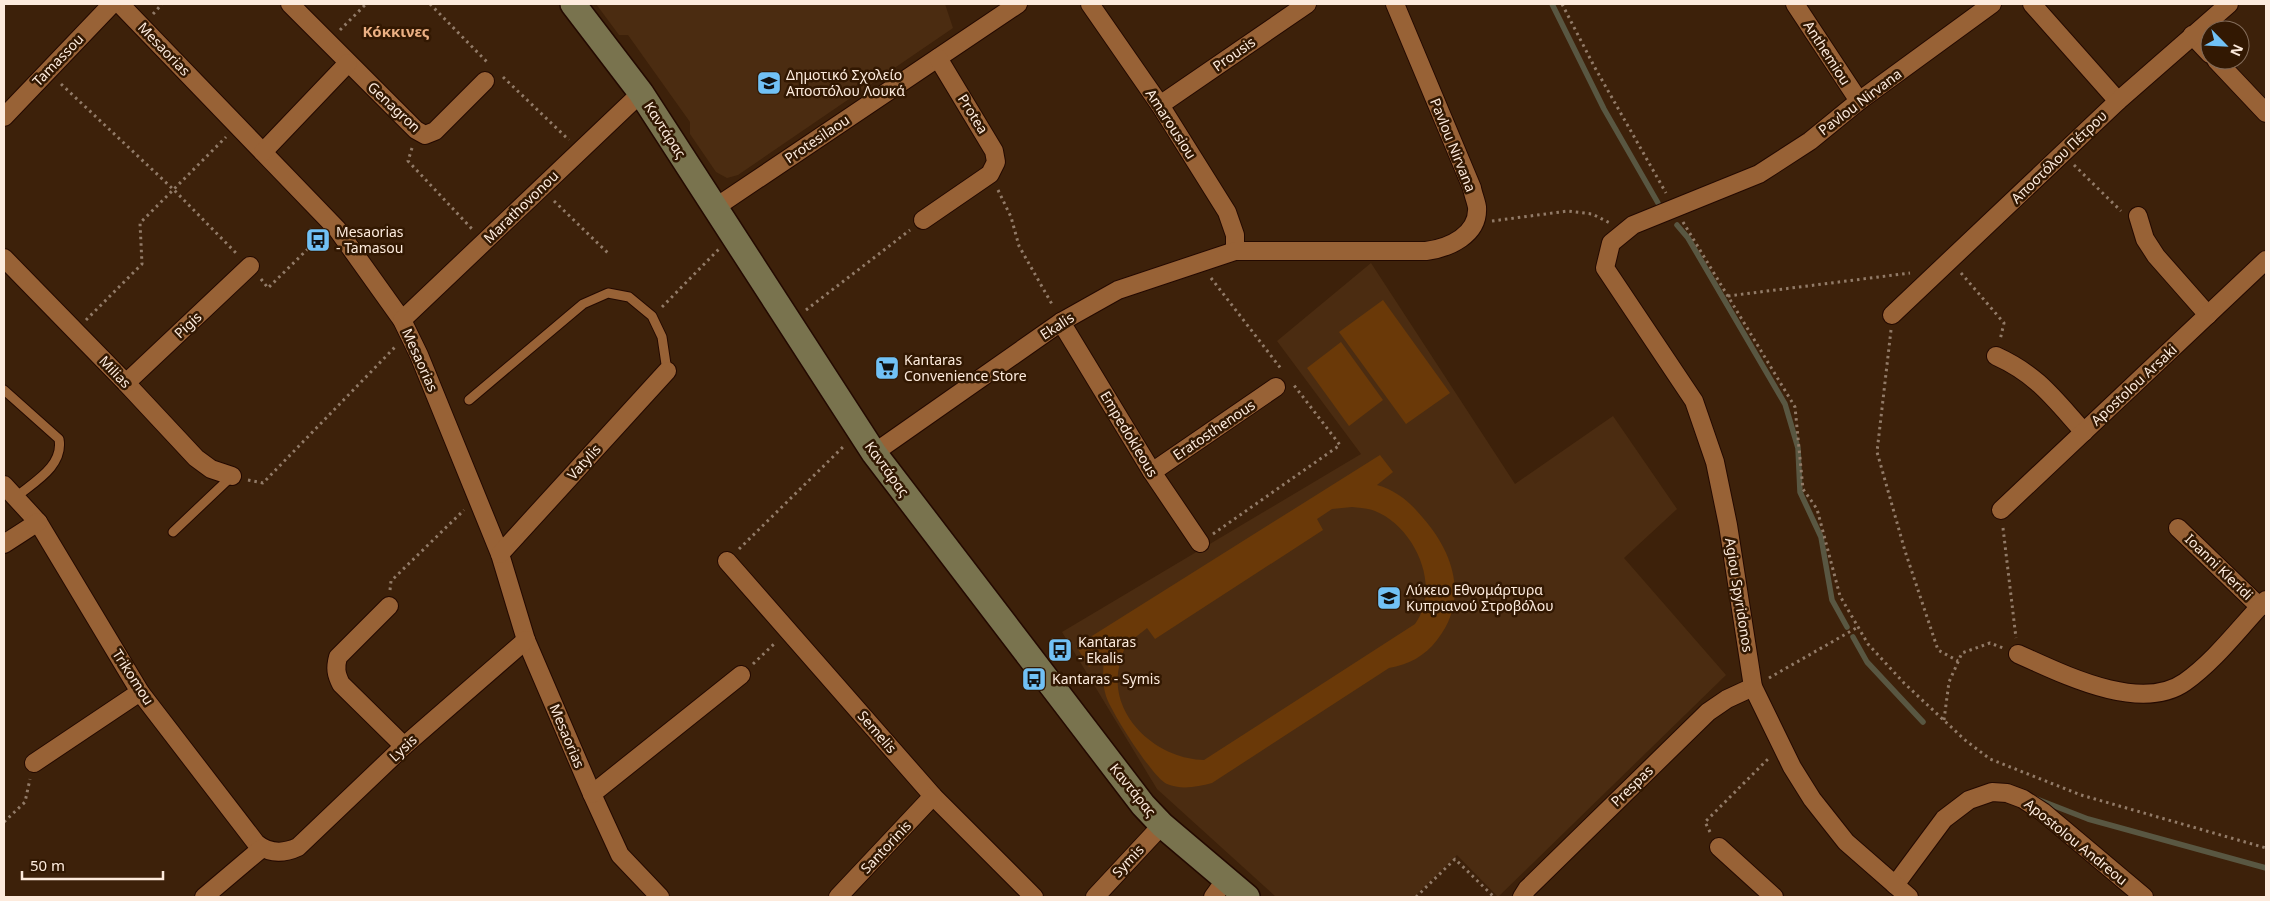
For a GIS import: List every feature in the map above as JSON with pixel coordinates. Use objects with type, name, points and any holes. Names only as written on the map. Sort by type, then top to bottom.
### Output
[{"type":"street","name":"Tamassou","points":[[4,117],[112,4]]},
{"type":"street","name":"Mesaorias","points":[[120,4],[333,224],[405,326],[500,554],[526,640],[592,794],[620,855],[660,897]]},
{"type":"street","name":"Genagron","points":[[290,4],[416,130],[425,135],[436,131],[485,81]]},
{"type":"street","name":"Καντάρας","points":[[573,4],[641,93],[874,453],[1143,805],[1220,888],[1247,897]]},
{"type":"street","name":"Protesilaou","points":[[716,207],[1018,4]]},
{"type":"street","name":"Amarousiou","points":[[1090,4],[1160,105],[1227,212],[1235,235],[1235,251]]},
{"type":"street","name":"Prousis","points":[[1160,105],[1288,9],[1307,4]]},
{"type":"street","name":"Pavlou Nirvana","points":[[1395,4],[1472,188],[1477,208],[1473,224]]},
{"type":"street","name":"Anthemiou","points":[[1796,4],[1860,101]]},
{"type":"street","name":"Pavlou Nirvana","points":[[1605,268],[1611,243],[1633,225],[1759,174],[1810,141],[1860,101],[1992,4]]},
{"type":"street","points":[[2032,4],[2118,101]]},
{"type":"street","name":"Αποστόλου Πέτρου","points":[[1892,315],[2118,101],[2229,4]]},
{"type":"street","points":[[2192,35],[2200,43]]},
{"type":"street","name":"Protea","points":[[938,58],[994,151],[996,162],[990,174]]},
{"type":"street","points":[[263,152],[348,63]]},
{"type":"street","points":[[2225,70],[2266,113]]},
{"type":"street","name":"Marathovonou","points":[[405,326],[484,242],[641,93]]},
{"type":"street","points":[[923,220],[990,174]]},
{"type":"street","points":[[2138,216],[2144,239],[2156,256],[2208,315]]},
{"type":"street","points":[[1235,251],[1426,251],[1442,249],[1458,241],[1473,224]]},
{"type":"street","name":"Ekalis","points":[[874,453],[1062,322],[1118,290],[1235,251]]},
{"type":"street","name":"Milias","points":[[4,258],[196,458],[211,469],[232,476]]},
{"type":"street","name":"Apostolou Arsaki","points":[[2001,510],[2266,260]]},
{"type":"street","name":"Pigis","points":[[126,383],[250,266]]},
{"type":"street","name":"Agiou Spyridonos","points":[[1605,268],[1694,401],[1714,462],[1728,525],[1753,687],[1781,746],[1812,799],[1846,842],[1909,897]]},
{"type":"street","name":"Empedokleous","points":[[1062,322],[1152,472],[1200,543]]},
{"type":"street","points":[[1996,356],[2019,367],[2036,379],[2084,432]]},
{"type":"street","name":"Vatylis","points":[[500,554],[667,371]]},
{"type":"street","name":"Eratosthenous","points":[[1152,472],[1283,380]]},
{"type":"street","name":"Trikomou","points":[[10,491],[38,522],[140,692],[256,844],[262,848]]},
{"type":"street","points":[[4,544],[38,522]]},
{"type":"street","name":"Ioanni Kleridi","points":[[2178,528],[2263,603]]},
{"type":"street","name":"Semelis","points":[[727,561],[934,796],[1034,897]]},
{"type":"street","points":[[2018,654],[2090,685],[2127,693],[2158,692],[2183,683],[2208,663],[2263,603]]},
{"type":"street","points":[[388,606],[338,657],[335,667],[336,676],[341,684],[404,746]]},
{"type":"street","name":"Lysis","points":[[262,848],[279,853],[298,847],[404,746],[526,640]]},
{"type":"street","points":[[592,794],[741,675]]},
{"type":"street","name":"Prespas","points":[[1522,897],[1527,889],[1708,712],[1727,699],[1753,687]]},
{"type":"street","points":[[34,763],[140,692]]},
{"type":"street","name":"Apostolou Andreou","points":[[1895,884],[1944,819],[1969,800],[1992,792],[2007,793],[2024,799],[2043,812],[2144,897]]},
{"type":"street","name":"Santorinis","points":[[838,897],[934,796]]},
{"type":"street","name":"Symis","points":[[1094,897],[1162,825]]},
{"type":"street","points":[[1719,847],[1774,897]]},
{"type":"street","points":[[204,897],[262,848]]},
{"type":"lane","points":[[469,400],[583,304],[608,293],[629,297],[652,316],[662,337],[667,371]]},
{"type":"lane","points":[[4,390],[59,439],[61,449],[58,458],[48,470],[10,491]]},
{"type":"lane","points":[[173,532],[232,476]]},
{"type":"path","points":[[328,43],[366,4]]},
{"type":"path","points":[[1562,4],[1594,66],[1675,208],[1795,407],[1803,489],[1817,509],[1840,596],[1868,644],[1904,683],[1990,759],[2082,795],[2266,848]]},
{"type":"path","points":[[47,71],[174,190],[250,266],[268,288],[333,224]]},
{"type":"path","points":[[75,331],[142,264],[140,223],[237,125]]},
{"type":"path","points":[[416,130],[408,161],[484,242]]},
{"type":"path","points":[[2063,154],[2120,211],[2138,216]]},
{"type":"path","points":[[990,174],[1011,217],[1019,246],[1062,322]]},
{"type":"path","points":[[540,188],[609,254]]},
{"type":"path","points":[[1473,224],[1568,211],[1592,214],[1626,231]]},
{"type":"path","points":[[789,322],[923,220]]},
{"type":"path","points":[[652,316],[734,235]]},
{"type":"path","points":[[1950,261],[2004,323],[1996,356]]},
{"type":"path","points":[[1200,263],[1283,380],[1340,445],[1200,543]]},
{"type":"path","points":[[1728,296],[1904,272],[1919,274],[1930,280]]},
{"type":"path","points":[[1892,315],[1877,452],[1904,551],[1938,650],[1958,661]]},
{"type":"path","points":[[232,476],[263,483],[405,326]]},
{"type":"path","points":[[727,561],[860,431]]},
{"type":"path","points":[[388,606],[390,581],[477,497]]},
{"type":"path","points":[[1944,720],[1949,682],[1962,653],[1990,643],[2018,654],[2001,510]]},
{"type":"path","points":[[1753,687],[1858,627]]},
{"type":"path","points":[[741,675],[788,630]]},
{"type":"path","points":[[1719,847],[1704,822],[1781,746]]},
{"type":"path","points":[[4,822],[25,802],[34,763]]},
{"type":"path","points":[[1416,897],[1455,859],[1494,897]]},
{"type":"shaded area","name":"Δημοτικό Σχολείο Αποστόλου Λουκά","points":[[596,4],[945,4],[953,28],[738,175],[727,178],[716,172],[690,134],[690,122],[628,35],[619,35]]},
{"type":"shaded area","name":"Λύκειο Εθνομάρτυρα Κυπριανού Στροβόλου","points":[[1371,263],[1515,484],[1613,416],[1677,509],[1624,558],[1726,675],[1498,897],[1457,855],[1414,897],[1276,897],[1157,789],[1062,632],[1361,454],[1277,341]]},
{"type":"shaded area","points":[[1383,300],[1450,393],[1406,424],[1339,332]]},
{"type":"shaded area","points":[[1341,342],[1383,400],[1349,426],[1307,368]]},
{"type":"shaded area","points":[[1380,455],[1393,472],[1377,485],[1391,490],[1403,498],[1423,518],[1443,546],[1454,577],[1453,609],[1447,625],[1427,651],[1403,665],[1389,668],[1212,783],[1201,786],[1172,786],[1167,784],[1152,770],[1133,744],[1109,704],[1104,686],[1104,658],[1089,667],[1076,646]],"holes":[[[1352,507],[1375,511],[1389,519],[1402,530],[1412,544],[1425,576],[1426,593],[1423,609],[1415,624],[1204,760],[1186,758],[1169,752],[1139,730],[1128,716],[1120,700],[1118,682],[1122,655],[1131,641],[1147,628],[1155,639],[1323,530],[1317,519],[1332,509]]]},
{"type":"waterway","points":[[1552,4],[1604,109],[1658,203]]},
{"type":"waterway","points":[[1677,225],[1688,238],[1785,404],[1798,448],[1800,492],[1821,537],[1832,600],[1847,627]]},
{"type":"waterway","points":[[1853,637],[1867,662],[1923,722]]},
{"type":"waterway","points":[[2034,798],[2088,819],[2266,868]]},
{"type":"place","name":"Δημοτικό Σχολείο Αποστόλου Λουκά","points":[[769,83]]},
{"type":"place","name":"Mesaorias - Tamasou","points":[[318,240]]},
{"type":"place","name":"Kantaras Convenience Store","points":[[887,368]]},
{"type":"place","name":"Λύκειο Εθνομάρτυρα Κυπριανού Στροβόλου","points":[[1389,598]]},
{"type":"place","name":"Kantaras - Ekalis","points":[[1060,650]]},
{"type":"place","name":"Kantaras - Symis","points":[[1034,679]]},
{"type":"district","name":"Κόκκινες","points":[[396,32]]}]
